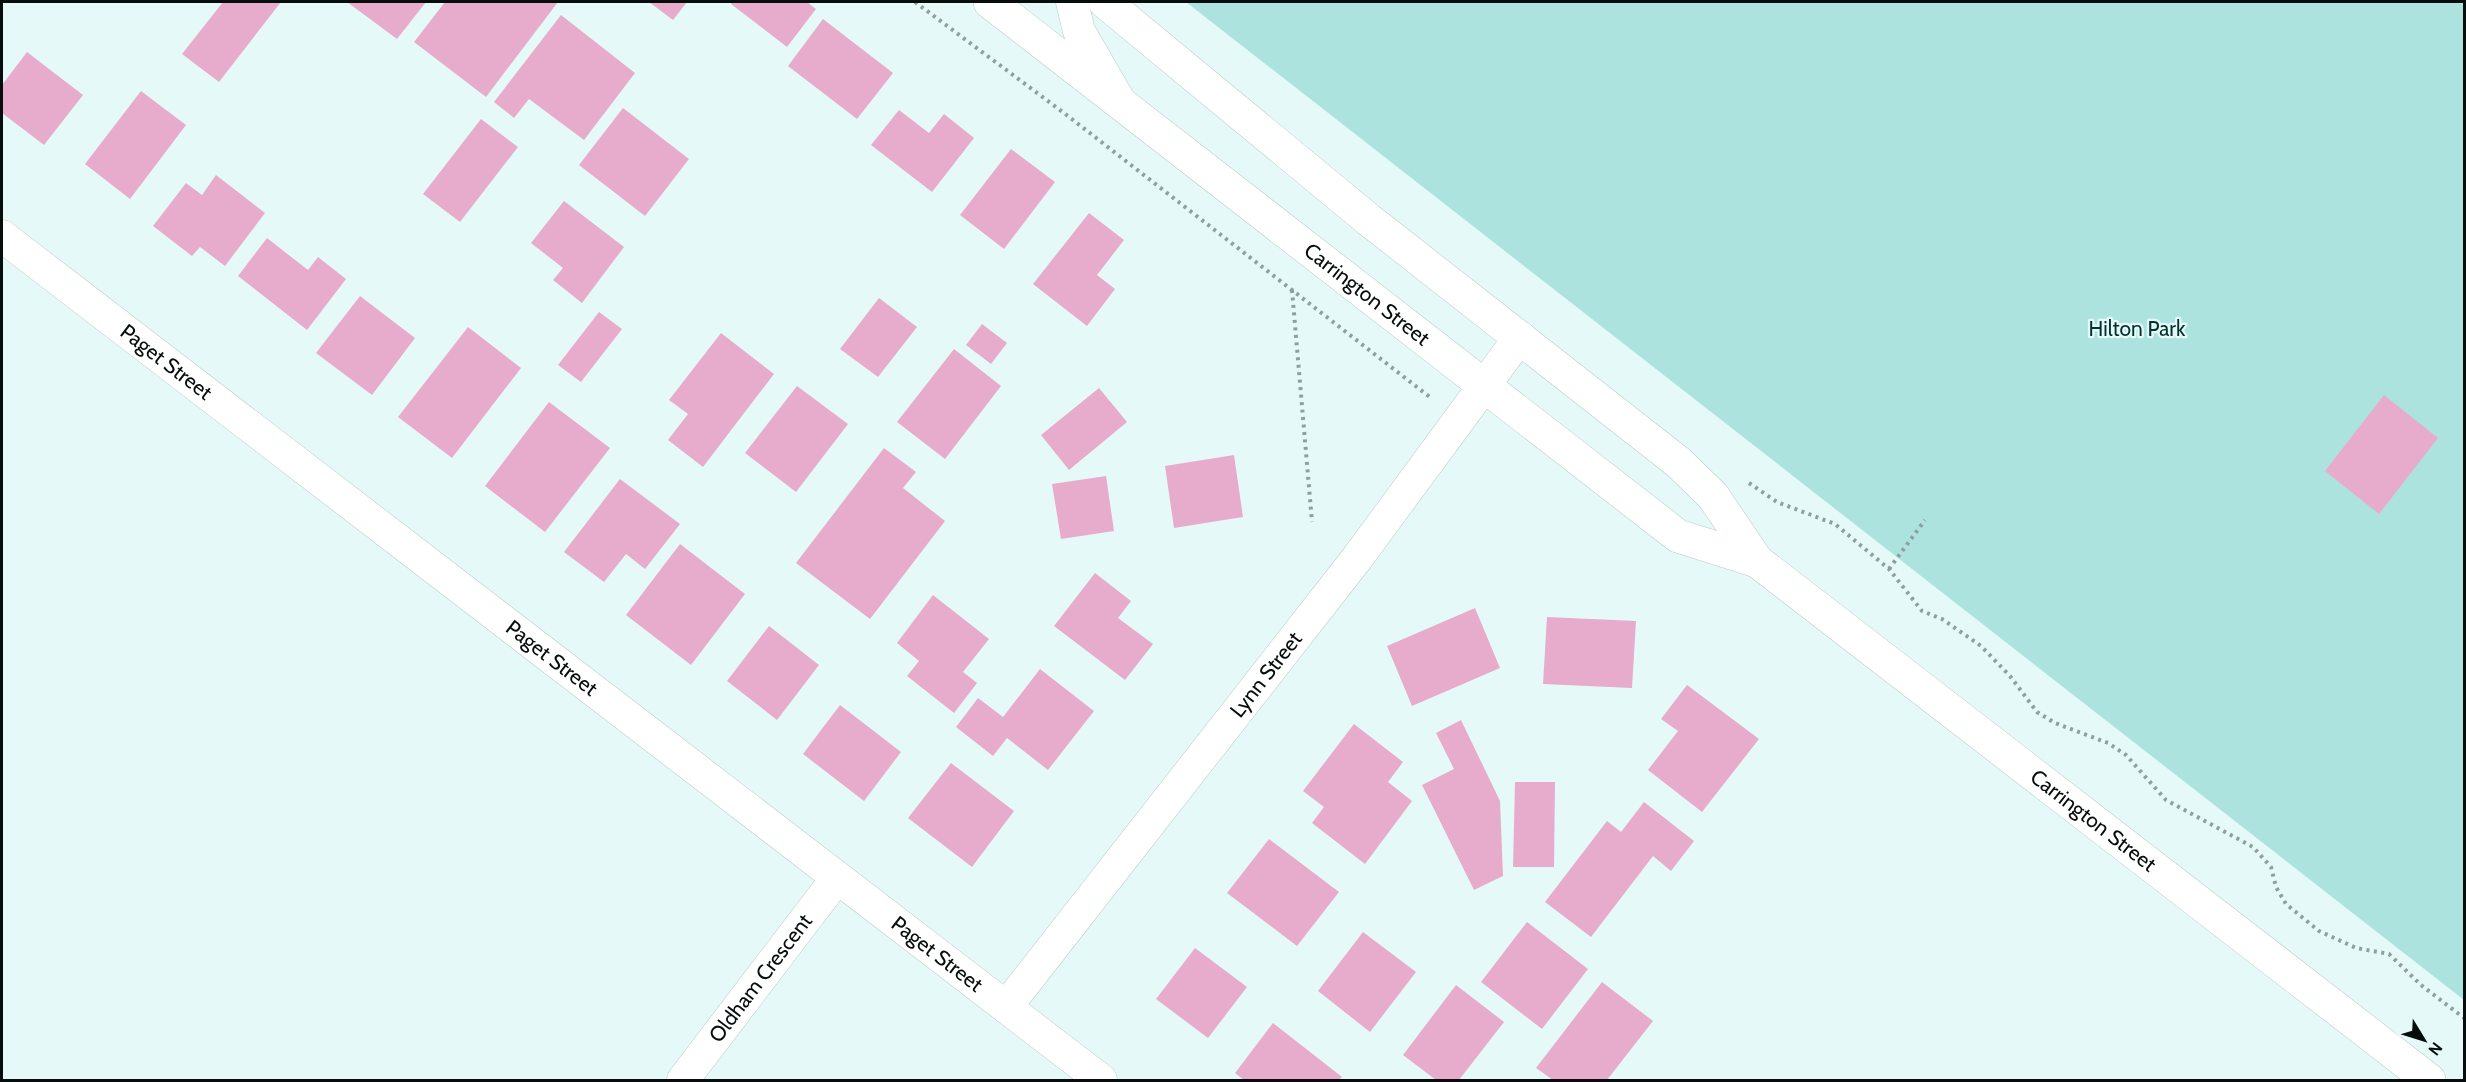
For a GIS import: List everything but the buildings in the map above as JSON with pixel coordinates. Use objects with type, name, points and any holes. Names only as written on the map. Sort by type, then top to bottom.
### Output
[{"type":"main road","name":"Carrington Street","points":[[990,2],[1678,536],[1757,561]]},
{"type":"main road","name":"Carrington Street","points":[[1105,2],[1369,220],[1678,462],[1713,496],[1757,561],[2429,1080]]},
{"type":"street","points":[[1072,2],[1079,31],[1122,105]]},
{"type":"street","name":"Paget Street","points":[[2,236],[1101,1080]]},
{"type":"street","name":"Lynn Street","points":[[1006,1007],[1351,567],[1520,337]]},
{"type":"street","name":"Oldham Crescent","points":[[683,1080],[837,878]]},
{"type":"path","points":[[915,2],[1431,398]]},
{"type":"path","points":[[1292,290],[1312,522]]},
{"type":"path","points":[[1746,480],[1777,502],[1835,524],[1888,569],[1922,611],[1942,619],[1981,646],[2010,676],[2037,712],[2055,723],[2108,743],[2126,755],[2166,800],[2253,847],[2271,867],[2276,887],[2286,904],[2319,931],[2356,948],[2389,954],[2421,985],[2464,1018]]},
{"type":"path","points":[[1888,569],[1925,520]]},
{"type":"green space","name":"Hilton Park","points":[[1186,2],[2464,2],[2464,1000]]}]
